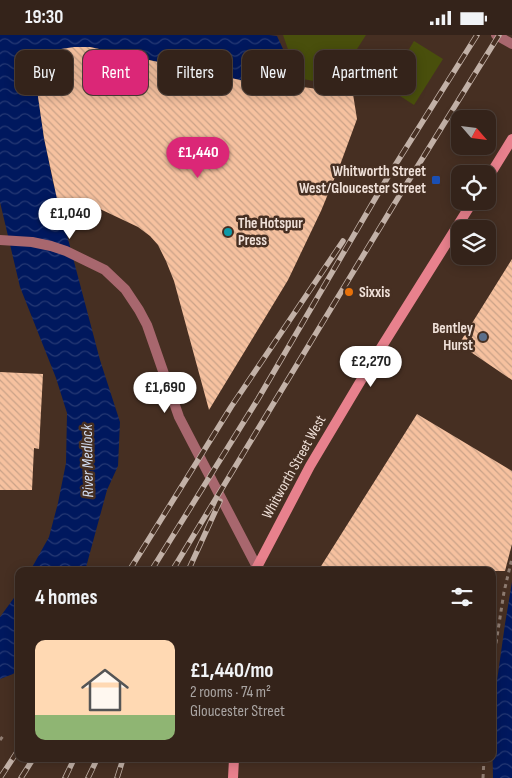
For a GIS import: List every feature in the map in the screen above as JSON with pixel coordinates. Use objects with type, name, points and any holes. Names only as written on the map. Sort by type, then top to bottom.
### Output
[{"type":"main road","points":[[496,165],[512,139]]},
{"type":"main road","name":"Whitworth Street West","points":[[257,567],[310,466],[467,210]]},
{"type":"main road","points":[[233,778],[234,762]]},
{"type":"street","points":[[496,35],[512,44]]},
{"type":"street","points":[[0,240],[32,242],[51,246],[105,270],[125,289],[140,310],[147,325],[179,417],[255,567]]},
{"type":"path","points":[[496,633],[512,558]]},
{"type":"path","points":[[0,740],[3,736]]},
{"type":"path","points":[[483,778],[484,762]]},
{"type":"green space","points":[[283,35],[366,35],[356,50],[314,50],[314,81],[304,79],[304,50],[288,50]]},
{"type":"green space","points":[[414,41],[443,59],[414,105],[398,95],[416,95],[416,50],[409,50]]},
{"type":"water","name":"River Medlock","points":[[0,35],[277,36],[283,50],[242,50],[242,80],[232,78],[232,50],[158,50],[158,62],[148,60],[148,50],[104,50],[90,47],[59,50],[15,50],[15,95],[38,95],[53,182],[100,360],[120,422],[118,466],[107,490],[86,567],[32,567],[49,537],[58,503],[66,463],[67,413],[56,378],[20,287],[0,202]]},
{"type":"water","points":[[512,582],[512,778],[493,778],[493,762],[496,762],[496,688]]},
{"type":"water","points":[[15,596],[15,672],[0,679],[0,617]]},
{"type":"building","name":"The Hotspur Press","points":[[90,47],[104,50],[83,50],[83,95],[148,95],[148,60],[158,62],[158,95],[232,95],[232,78],[242,80],[242,95],[304,95],[304,87],[314,89],[314,95],[353,95],[357,119],[321,211],[288,280],[209,410],[174,281],[158,245],[138,227],[100,209],[57,199],[44,138],[38,95],[73,95],[73,50],[59,50]]},
{"type":"building","points":[[512,259],[512,380],[459,344]]},
{"type":"building","points":[[0,372],[43,374],[39,449],[34,448],[32,490],[0,490]]},
{"type":"building","points":[[417,414],[512,471],[512,544],[505,571],[496,571],[496,567],[321,567]]},
{"type":"railway","points":[[153,567],[258,399],[389,175],[477,35]]},
{"type":"railway","points":[[174,567],[499,35]]},
{"type":"railway","points":[[131,567],[231,407],[343,241]]},
{"type":"railway","points":[[190,567],[220,501]]},
{"type":"railway","points":[[0,778],[15,755]]},
{"type":"railway","points":[[21,778],[31,762]]},
{"type":"railway","points":[[65,778],[73,762]]},
{"type":"railway","points":[[88,778],[96,762]]},
{"type":"railway","points":[[117,778],[122,762]]},
{"type":"place","name":"Whitworth Street West/Gloucester Street","points":[[436,180]]},
{"type":"place","name":"The Hotspur Press","points":[[228,232]]},
{"type":"place","name":"Sixxis","points":[[349,292]]},
{"type":"place","name":"Bentley Hurst","points":[[483,337]]}]
